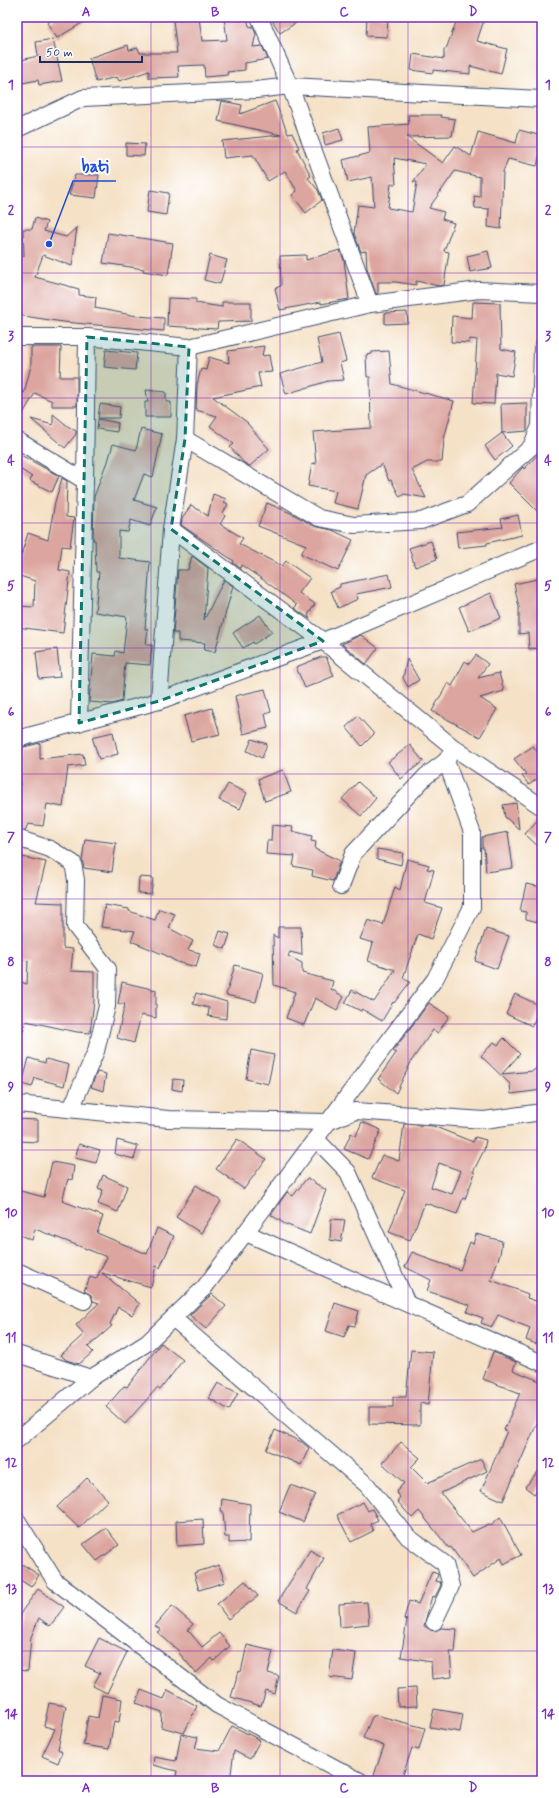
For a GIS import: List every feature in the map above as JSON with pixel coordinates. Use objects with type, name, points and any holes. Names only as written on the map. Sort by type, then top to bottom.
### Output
[{"type":"street","points":[[259,17],[260,23],[290,86],[370,304]]},
{"type":"street","points":[[17,129],[83,98],[256,90],[290,86],[541,98]]},
{"type":"street","points":[[17,336],[87,337],[188,347],[370,304],[479,290],[542,293]]},
{"type":"street","points":[[79,724],[87,337]]},
{"type":"street","points":[[159,701],[171,529],[185,439],[188,347]]},
{"type":"street","points":[[185,439],[319,518],[354,524],[421,521],[467,504],[531,447],[540,426],[542,348]]},
{"type":"street","points":[[17,440],[85,481]]},
{"type":"street","points":[[171,529],[323,641],[450,755],[542,807]]},
{"type":"street","points":[[17,739],[79,724],[159,701],[323,641],[542,548]]},
{"type":"street","points":[[341,886],[353,854],[426,776],[450,755]]},
{"type":"street","points":[[17,1440],[91,1378],[147,1343],[204,1288],[435,979],[472,907],[472,832],[450,755]]},
{"type":"street","points":[[17,838],[50,849],[73,863],[76,880],[75,926],[108,969],[106,1006],[96,1051],[71,1110]]},
{"type":"street","points":[[17,1104],[168,1119],[327,1122],[355,1111],[484,1120],[542,1112]]},
{"type":"street","points":[[316,1139],[348,1172],[407,1303]]},
{"type":"street","points":[[246,1233],[542,1362]]},
{"type":"street","points":[[17,1271],[84,1301]]},
{"type":"street","points":[[173,1318],[367,1485],[408,1537],[445,1564],[451,1586],[434,1622]]},
{"type":"street","points":[[17,1354],[91,1378]]},
{"type":"street","points":[[17,1520],[55,1581],[217,1705],[360,1781]]},
{"type":"highlighted area","points":[[87,337],[189,347],[185,439],[171,529],[323,641],[159,701],[79,723]]},
{"type":"building","points":[[57,17],[92,17],[57,38],[47,23]]},
{"type":"building","points":[[199,17],[202,41],[227,40],[224,17],[247,17],[249,26],[253,27],[256,34],[253,47],[262,46],[268,59],[245,63],[245,70],[227,72],[228,75],[205,77],[204,65],[178,66],[179,77],[149,78],[149,71],[119,81],[117,77],[96,82],[89,58],[128,45],[129,50],[138,48],[140,53],[177,53],[173,20]]},
{"type":"building","points":[[270,17],[305,17],[280,33]]},
{"type":"building","points":[[367,17],[388,17],[387,37],[366,36]]},
{"type":"building","points":[[458,17],[485,17],[477,41],[507,49],[501,74],[470,66],[470,74],[433,70],[433,73],[411,70],[413,54],[444,59],[444,49],[446,49]]},
{"type":"building","points":[[53,39],[62,81],[39,85],[38,80],[17,84],[17,61],[38,56],[36,42]]},
{"type":"building","points":[[222,101],[242,105],[240,114],[275,101],[288,134],[292,133],[299,148],[297,149],[311,176],[308,178],[318,190],[322,200],[306,213],[292,195],[297,191],[285,171],[268,181],[253,155],[224,158],[222,141],[281,135],[218,121]]},
{"type":"building","points":[[408,115],[441,115],[441,117],[455,119],[452,136],[407,137],[443,163],[455,146],[471,156],[478,132],[516,143],[519,130],[542,136],[542,146],[537,166],[508,159],[503,172],[501,229],[488,227],[489,209],[475,208],[474,196],[480,197],[480,177],[455,171],[429,208],[444,212],[442,219],[454,223],[444,251],[449,252],[444,285],[439,286],[416,281],[416,285],[396,282],[378,282],[378,293],[376,294],[367,268],[366,251],[361,252],[354,233],[358,205],[374,207],[372,177],[348,182],[343,160],[370,153],[368,127],[409,124]],"holes":[[[394,158],[426,164],[413,182],[417,182],[412,212],[388,208],[391,184],[396,184]]]},
{"type":"building","points":[[339,128],[343,140],[325,145],[323,133]]},
{"type":"building","points":[[126,143],[145,144],[144,156],[126,155]]},
{"type":"building","points":[[75,175],[99,175],[96,198],[69,195]]},
{"type":"building","points":[[150,190],[169,193],[166,215],[147,212]]},
{"type":"building","points":[[35,218],[47,222],[44,231],[66,237],[77,227],[72,266],[43,255],[35,277],[79,289],[79,295],[96,297],[95,308],[137,316],[164,318],[164,331],[63,322],[17,315],[17,253],[24,256],[23,229],[32,229]]},
{"type":"building","points":[[108,233],[173,243],[168,275],[143,271],[144,269],[103,263]]},
{"type":"building","points":[[340,250],[344,260],[349,299],[321,304],[321,302],[280,310],[275,288],[281,286],[280,256],[306,255],[306,260]]},
{"type":"building","points":[[488,251],[492,268],[470,272],[467,256]]},
{"type":"building","points":[[210,255],[227,260],[220,284],[204,280]]},
{"type":"building","points":[[168,298],[196,299],[196,303],[222,307],[222,302],[251,302],[251,321],[218,322],[217,329],[167,326]]},
{"type":"building","points":[[473,302],[500,303],[501,349],[516,352],[512,376],[496,373],[494,404],[473,403],[477,340],[470,339],[469,343],[451,342],[452,316],[472,318]]},
{"type":"building","points":[[407,312],[408,323],[385,324],[385,313]]},
{"type":"building","points":[[339,334],[346,361],[340,363],[344,380],[328,381],[286,394],[280,374],[322,362],[317,339]]},
{"type":"building","points":[[264,346],[262,356],[269,355],[272,372],[258,373],[261,387],[213,397],[248,423],[269,449],[250,466],[244,463],[230,447],[234,444],[210,426],[217,416],[196,410],[197,385],[201,369],[206,370],[209,357],[229,363],[228,351]]},
{"type":"building","points":[[31,347],[61,347],[60,377],[77,377],[77,406],[52,406],[52,401],[35,393],[17,424],[17,389],[24,393],[31,366]]},
{"type":"building","points":[[106,350],[137,353],[135,370],[104,367]]},
{"type":"building","points":[[389,351],[392,384],[454,401],[444,439],[442,462],[427,462],[412,470],[426,498],[404,494],[400,497],[391,480],[389,481],[382,464],[366,475],[358,509],[333,503],[336,491],[308,486],[312,463],[316,464],[313,432],[371,428],[370,377],[367,377],[366,355],[372,354],[372,352]]},
{"type":"building","points":[[146,390],[166,392],[166,402],[171,402],[171,417],[145,417],[145,402],[148,402]]},
{"type":"building","points":[[527,403],[527,431],[502,433],[501,404]]},
{"type":"building","points":[[100,404],[120,407],[119,418],[98,418]]},
{"type":"building","points":[[53,414],[76,431],[76,434],[65,448],[31,419],[53,425]]},
{"type":"building","points":[[98,419],[118,423],[117,432],[97,429]]},
{"type":"building","points":[[141,429],[162,434],[153,477],[144,474],[134,500],[157,507],[150,526],[131,520],[128,532],[119,531],[119,558],[150,562],[145,629],[148,629],[146,645],[152,645],[150,665],[125,663],[122,701],[113,704],[89,702],[93,654],[115,656],[116,651],[123,653],[127,617],[95,612],[99,572],[96,572],[95,540],[93,540],[94,497],[106,464],[107,465],[113,444],[136,450]]},
{"type":"building","points":[[502,433],[512,446],[495,460],[485,446]]},
{"type":"building","points":[[542,450],[542,516],[509,483],[523,467],[524,469]]},
{"type":"building","points":[[17,453],[59,476],[52,492],[30,481],[32,477],[17,467]]},
{"type":"building","points":[[62,478],[67,481],[66,517],[74,518],[70,547],[62,546],[59,570],[70,572],[63,633],[17,627],[17,606],[34,607],[35,581],[17,575],[17,561],[19,562],[28,533],[48,540],[55,502]]},
{"type":"building","points":[[213,494],[226,499],[224,502],[228,504],[223,513],[225,516],[220,524],[243,538],[239,544],[282,566],[286,561],[310,578],[299,593],[315,604],[308,615],[310,619],[294,608],[297,605],[265,581],[241,565],[240,568],[233,563],[234,561],[181,525],[182,519],[191,505],[208,516]]},
{"type":"building","points":[[267,503],[293,514],[314,526],[332,530],[353,540],[338,571],[301,554],[306,545],[258,526]]},
{"type":"building","points":[[518,515],[522,535],[487,543],[487,545],[458,548],[456,532],[503,527],[501,519]]},
{"type":"building","points":[[431,541],[437,559],[415,567],[409,548]]},
{"type":"building","points":[[192,556],[208,568],[204,620],[224,580],[233,586],[215,652],[204,650],[205,643],[178,641],[178,633],[173,633],[178,570],[188,570]]},
{"type":"building","points":[[389,574],[392,587],[356,594],[358,599],[338,608],[331,591],[340,587],[340,584]]},
{"type":"building","points":[[542,578],[542,648],[529,649],[528,633],[519,634],[519,607],[514,584]]},
{"type":"building","points":[[491,593],[501,618],[469,631],[459,607]]},
{"type":"building","points":[[260,615],[272,632],[254,644],[253,642],[243,648],[233,633]]},
{"type":"building","points":[[361,635],[378,648],[366,664],[342,644]]},
{"type":"building","points":[[57,649],[60,677],[39,679],[36,652]]},
{"type":"building","points":[[476,655],[488,664],[478,678],[499,673],[504,691],[480,698],[497,709],[480,737],[432,711],[448,683],[452,686],[465,661],[469,664]]},
{"type":"building","points":[[321,657],[326,657],[334,676],[305,688],[296,667]]},
{"type":"building","points":[[407,659],[419,680],[408,687],[403,678]]},
{"type":"building","points":[[265,689],[271,712],[265,714],[268,728],[243,734],[235,696]]},
{"type":"building","points":[[212,708],[220,734],[191,741],[184,716]]},
{"type":"building","points":[[358,716],[374,734],[362,746],[346,727]]},
{"type":"building","points":[[113,732],[118,754],[99,759],[92,737]]},
{"type":"building","points":[[252,739],[267,744],[262,758],[247,751]]},
{"type":"building","points":[[40,743],[40,759],[83,754],[85,765],[68,767],[63,807],[47,804],[43,826],[28,824],[25,831],[17,829],[17,784],[20,785],[20,748]]},
{"type":"building","points":[[410,745],[423,761],[401,779],[388,762]]},
{"type":"building","points":[[533,746],[542,758],[542,775],[529,785],[522,776],[526,774],[514,759]]},
{"type":"building","points":[[283,770],[291,792],[265,801],[258,779]]},
{"type":"building","points":[[358,782],[376,798],[361,816],[342,799]]},
{"type":"building","points":[[228,784],[247,793],[240,809],[219,800]]},
{"type":"building","points":[[516,803],[519,829],[505,817],[503,805]]},
{"type":"building","points":[[542,816],[542,850],[525,834]]},
{"type":"building","points":[[272,825],[293,827],[292,831],[312,836],[311,841],[316,842],[315,849],[340,861],[333,881],[312,876],[313,870],[293,866],[295,856],[266,854],[267,841],[271,841]]},
{"type":"building","points":[[508,832],[513,868],[486,872],[484,848],[482,848],[482,837]]},
{"type":"building","points":[[85,839],[116,843],[112,872],[84,868],[82,861]]},
{"type":"building","points":[[377,849],[403,853],[401,865],[377,859]]},
{"type":"building","points":[[17,856],[46,862],[36,902],[63,903],[63,948],[73,949],[71,971],[94,972],[94,1001],[90,1033],[77,1032],[26,1021],[20,1041],[17,1041],[17,981],[27,984],[28,961],[17,959]]},
{"type":"building","points":[[407,859],[429,865],[427,869],[434,870],[425,903],[442,908],[431,939],[418,934],[403,978],[410,982],[394,1003],[393,1002],[382,1021],[362,1009],[361,1011],[345,1003],[352,990],[374,1002],[395,970],[368,961],[373,943],[360,939],[368,920],[383,925],[395,887],[400,890]]},
{"type":"building","points":[[139,877],[153,878],[151,894],[138,893]]},
{"type":"building","points":[[526,884],[542,887],[542,923],[526,919],[526,912],[520,911]]},
{"type":"building","points":[[105,905],[129,909],[129,911],[155,920],[159,909],[175,914],[169,928],[193,941],[188,950],[200,953],[196,967],[177,962],[165,955],[131,941],[135,931],[101,927]]},
{"type":"building","points":[[278,927],[301,927],[302,955],[290,952],[288,956],[302,963],[302,973],[333,981],[331,989],[344,997],[337,1010],[315,998],[304,1025],[286,1018],[295,992],[274,985],[273,935],[278,938]]},
{"type":"building","points":[[486,929],[509,936],[497,969],[475,961]]},
{"type":"building","points":[[220,931],[230,934],[225,949],[215,945]]},
{"type":"building","points":[[235,965],[263,973],[256,1002],[226,995]]},
{"type":"building","points":[[122,982],[156,990],[156,1018],[141,1015],[134,1043],[117,1038],[125,1004],[118,1004]]},
{"type":"building","points":[[196,993],[227,1002],[226,1019],[208,1016],[209,1008],[193,1004]]},
{"type":"building","points":[[515,994],[541,1006],[532,1026],[506,1014]]},
{"type":"building","points":[[429,1003],[449,1016],[438,1033],[433,1030],[412,1060],[396,1093],[378,1079],[396,1053],[393,1051]]},
{"type":"building","points":[[504,1038],[520,1054],[502,1074],[533,1071],[542,1063],[542,1090],[511,1094],[510,1084],[481,1056],[494,1042],[498,1045]]},
{"type":"building","points":[[251,1050],[274,1055],[268,1084],[246,1079]]},
{"type":"building","points":[[29,1058],[45,1063],[46,1059],[69,1065],[64,1086],[35,1078],[32,1087],[22,1084]]},
{"type":"building","points":[[97,1072],[106,1074],[103,1091],[91,1087]]},
{"type":"building","points":[[173,1079],[183,1080],[182,1091],[172,1089]]},
{"type":"building","points":[[17,1119],[38,1120],[38,1142],[17,1141]]},
{"type":"building","points":[[362,1122],[381,1130],[368,1159],[344,1149],[351,1133],[356,1136]]},
{"type":"building","points":[[404,1124],[433,1126],[473,1142],[475,1137],[486,1140],[484,1150],[473,1172],[475,1173],[465,1199],[463,1198],[457,1214],[425,1203],[410,1240],[389,1232],[405,1190],[372,1178],[382,1155],[399,1161]],"holes":[[[439,1163],[461,1171],[452,1194],[431,1187]]]},
{"type":"building","points":[[237,1139],[266,1159],[244,1189],[216,1169]]},
{"type":"building","points":[[117,1140],[138,1146],[134,1159],[115,1154]]},
{"type":"building","points":[[79,1144],[100,1150],[96,1163],[75,1158]]},
{"type":"building","points":[[52,1162],[74,1166],[72,1180],[68,1179],[62,1201],[103,1216],[97,1233],[147,1254],[157,1228],[174,1236],[160,1268],[156,1266],[151,1287],[102,1273],[140,1304],[132,1315],[118,1307],[110,1324],[112,1326],[88,1347],[93,1352],[79,1364],[66,1360],[61,1355],[84,1334],[76,1325],[99,1303],[93,1301],[91,1295],[84,1291],[90,1277],[96,1279],[107,1257],[35,1229],[32,1240],[17,1234],[17,1190],[44,1197]]},
{"type":"building","points":[[103,1175],[127,1186],[118,1212],[98,1204],[103,1190],[98,1188]]},
{"type":"building","points":[[307,1178],[326,1190],[310,1234],[285,1224],[271,1215],[287,1192],[293,1196]]},
{"type":"building","points":[[196,1185],[221,1201],[201,1233],[176,1217]]},
{"type":"building","points":[[331,1219],[345,1220],[341,1242],[330,1240]]},
{"type":"building","points":[[476,1234],[502,1241],[500,1254],[491,1280],[528,1294],[527,1298],[542,1303],[542,1338],[538,1337],[536,1344],[526,1340],[530,1328],[498,1315],[492,1327],[481,1323],[483,1318],[467,1312],[470,1305],[427,1291],[431,1280],[405,1267],[412,1252],[460,1270],[470,1242],[473,1244]]},
{"type":"building","points":[[212,1294],[226,1306],[206,1329],[190,1315]]},
{"type":"building","points":[[335,1303],[359,1311],[355,1326],[349,1325],[344,1337],[326,1331]]},
{"type":"building","points":[[161,1343],[183,1360],[160,1390],[157,1388],[125,1424],[106,1407],[124,1386],[127,1387]]},
{"type":"building","points":[[411,1350],[433,1352],[428,1405],[420,1403],[420,1425],[369,1424],[369,1407],[393,1407],[393,1397],[406,1397]]},
{"type":"building","points":[[493,1352],[516,1362],[513,1370],[542,1382],[542,1412],[503,1501],[481,1491],[507,1431],[504,1430],[520,1393],[483,1379]]},
{"type":"building","points":[[218,1383],[238,1393],[229,1410],[209,1398]]},
{"type":"building","points":[[275,1430],[302,1442],[309,1448],[301,1465],[266,1450]]},
{"type":"building","points":[[401,1442],[420,1458],[411,1467],[427,1483],[481,1459],[487,1471],[441,1493],[472,1532],[489,1524],[491,1525],[500,1517],[521,1555],[504,1564],[501,1558],[473,1578],[451,1547],[449,1548],[419,1511],[412,1518],[397,1501],[400,1497],[396,1492],[404,1483],[382,1463]]},
{"type":"building","points":[[542,1467],[542,1483],[534,1494],[525,1487]]},
{"type":"building","points":[[87,1478],[108,1500],[79,1528],[57,1507]]},
{"type":"building","points":[[290,1485],[315,1494],[303,1522],[279,1512]]},
{"type":"building","points":[[222,1499],[250,1504],[249,1542],[229,1543],[229,1537],[225,1537],[223,1511],[221,1511]]},
{"type":"building","points":[[363,1502],[368,1511],[372,1509],[378,1520],[370,1524],[373,1531],[351,1542],[337,1515]]},
{"type":"building","points":[[203,1519],[204,1544],[177,1546],[176,1521]]},
{"type":"building","points":[[106,1528],[119,1545],[97,1561],[83,1544]]},
{"type":"building","points":[[310,1550],[324,1558],[307,1589],[310,1591],[297,1612],[278,1601]]},
{"type":"building","points":[[22,1564],[39,1575],[31,1587],[17,1578],[17,1571]]},
{"type":"building","points":[[219,1565],[225,1582],[199,1590],[194,1573]]},
{"type":"building","points":[[432,1572],[438,1574],[436,1581],[440,1582],[441,1585],[435,1597],[432,1596],[424,1626],[434,1631],[441,1628],[457,1629],[455,1652],[450,1652],[452,1677],[432,1679],[431,1662],[401,1657],[407,1620],[404,1619],[409,1601],[418,1604]]},
{"type":"building","points":[[245,1581],[258,1596],[228,1619],[217,1604]]},
{"type":"building","points":[[38,1589],[64,1607],[50,1626],[39,1618],[31,1637],[28,1671],[17,1670],[17,1629],[22,1611]]},
{"type":"building","points":[[367,1602],[369,1624],[340,1627],[339,1604]]},
{"type":"building","points":[[172,1606],[193,1624],[188,1630],[202,1647],[219,1633],[230,1646],[214,1661],[212,1658],[196,1673],[179,1653],[180,1652],[157,1632],[161,1630],[155,1626]]},
{"type":"building","points":[[99,1638],[127,1652],[107,1693],[93,1686],[100,1673],[85,1666]]},
{"type":"building","points":[[247,1645],[273,1651],[268,1673],[279,1676],[275,1694],[266,1691],[261,1706],[231,1697],[239,1671],[241,1672]]},
{"type":"building","points":[[333,1650],[356,1653],[352,1680],[329,1677]]},
{"type":"building","points":[[416,1688],[417,1706],[398,1707],[397,1689]]},
{"type":"building","points":[[141,1690],[164,1699],[168,1690],[197,1706],[184,1733],[161,1727],[162,1712],[136,1703]]},
{"type":"building","points":[[102,1695],[122,1699],[119,1722],[114,1721],[109,1749],[83,1745],[88,1716],[98,1718]]},
{"type":"building","points":[[49,1703],[66,1706],[58,1749],[62,1752],[58,1763],[42,1756],[55,1729],[44,1726]]},
{"type":"building","points":[[434,1709],[463,1714],[460,1732],[430,1727]]},
{"type":"building","points":[[376,1715],[425,1728],[419,1750],[412,1748],[401,1781],[391,1781],[374,1775],[384,1746],[363,1738],[372,1717]]},
{"type":"building","points":[[232,1726],[260,1740],[250,1759],[234,1751],[230,1781],[175,1781],[177,1771],[153,1765],[154,1757],[176,1761],[181,1734],[198,1737],[195,1748],[219,1751]]},
{"type":"place","name":"bati","points":[[49,244]]}]
